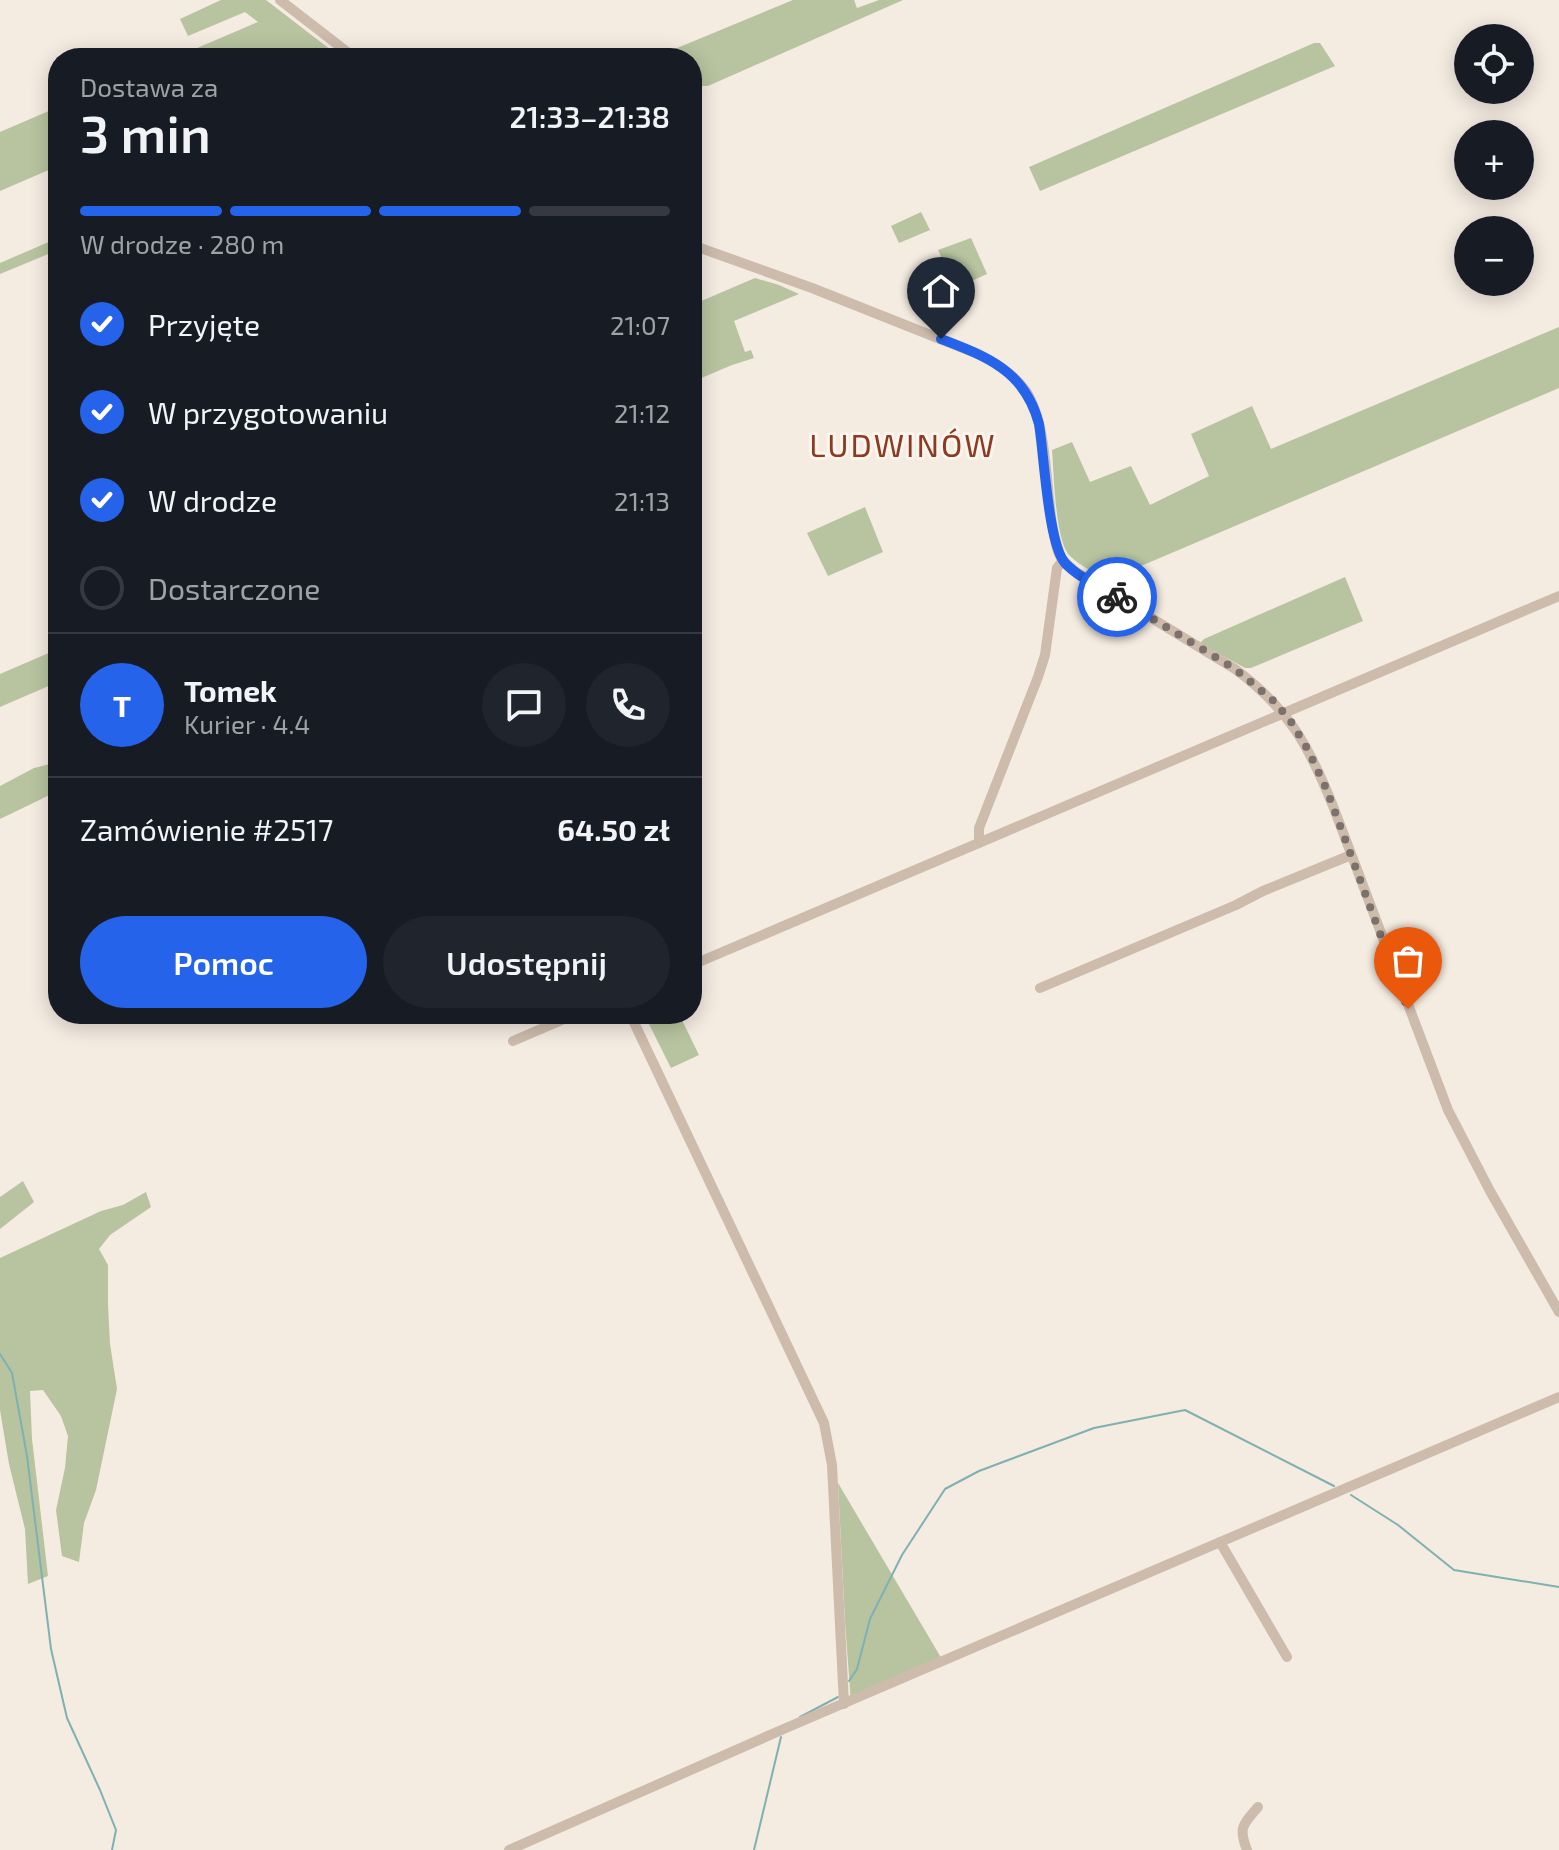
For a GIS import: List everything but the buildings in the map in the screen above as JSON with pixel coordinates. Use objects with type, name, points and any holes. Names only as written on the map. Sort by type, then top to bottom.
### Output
[{"type":"street","points":[[280,0],[342,48]]},
{"type":"street","points":[[702,249],[812,288],[978,354],[1013,376],[1027,392],[1035,411],[1054,535],[1063,560],[1076,572],[1235,669],[1264,692],[1301,736],[1351,855],[1448,1110],[1559,1312]]},
{"type":"street","points":[[979,843],[979,828],[1042,666],[1057,568],[1063,560]]},
{"type":"street","points":[[702,961],[1559,596]]},
{"type":"street","points":[[1040,988],[1351,855]]},
{"type":"street","points":[[513,1041],[553,1024]]},
{"type":"street","points":[[635,1024],[824,1423],[832,1465],[844,1704]]},
{"type":"street","points":[[509,1850],[1559,1397]]},
{"type":"street","points":[[1220,1542],[1287,1657]]},
{"type":"street","points":[[1247,1850],[1241,1834],[1243,1826],[1258,1807]]},
{"type":"green space","points":[[221,0],[266,0],[328,48],[197,48],[258,22],[245,12],[188,36],[180,19]]},
{"type":"green space","points":[[793,0],[854,0],[857,8],[879,0],[903,0],[708,86],[702,86],[702,48],[677,48]]},
{"type":"green space","points":[[1320,43],[1335,66],[1040,191],[1029,167]]},
{"type":"green space","points":[[48,111],[48,170],[0,191],[0,132]]},
{"type":"green space","points":[[921,212],[930,230],[899,243],[891,226]]},
{"type":"green space","points":[[971,238],[987,274],[956,288],[938,250]]},
{"type":"green space","points":[[48,242],[48,254],[0,274],[0,263]]},
{"type":"green space","points":[[755,278],[799,294],[734,321],[745,352],[751,350],[754,358],[702,378],[702,301]]},
{"type":"green space","points":[[1559,327],[1559,388],[1108,580],[1078,563],[1065,548],[1056,506],[1052,450],[1072,442],[1090,482],[1131,466],[1150,505],[1209,476],[1191,434],[1252,406],[1271,449]]},
{"type":"green space","points":[[865,507],[883,552],[828,576],[807,533]]},
{"type":"green space","points":[[1345,577],[1363,621],[1251,668],[1245,668],[1201,642],[1204,639]]},
{"type":"green space","points":[[48,653],[48,686],[0,707],[0,674]]},
{"type":"green space","points":[[48,764],[48,796],[0,819],[0,786],[34,768]]},
{"type":"green space","points":[[649,1024],[684,1024],[699,1055],[671,1068]]},
{"type":"green space","points":[[23,1181],[34,1202],[0,1229],[0,1197]]},
{"type":"green space","points":[[146,1192],[151,1207],[110,1235],[99,1249],[108,1265],[110,1344],[117,1389],[96,1490],[84,1523],[79,1562],[62,1556],[56,1510],[68,1436],[61,1416],[43,1390],[30,1391],[32,1439],[48,1576],[28,1584],[25,1529],[0,1410],[0,1258]]},
{"type":"green space","points":[[838,1483],[943,1661],[851,1703],[845,1622]]},
{"type":"waterway","points":[[0,1354],[12,1373],[27,1456],[51,1649],[67,1718],[116,1830],[112,1850]]},
{"type":"waterway","points":[[849,1681],[857,1669],[870,1619],[902,1555],[945,1489],[979,1471],[1094,1428],[1185,1410],[1334,1486]]},
{"type":"waterway","points":[[1351,1495],[1398,1525],[1454,1570],[1559,1587]]},
{"type":"waterway","points":[[800,1717],[838,1697]]},
{"type":"waterway","points":[[754,1850],[781,1737]]},
{"type":"way so far","points":[[1117,597],[1235,669],[1275,702],[1292,723],[1326,788],[1408,1009]]},
{"type":"district","name":"LUDWINÓW","points":[[903,444]]},
{"type":"route","points":[[941,339],[1003,368],[1027,392],[1039,424],[1059,554],[1069,566],[1117,597]]}]
